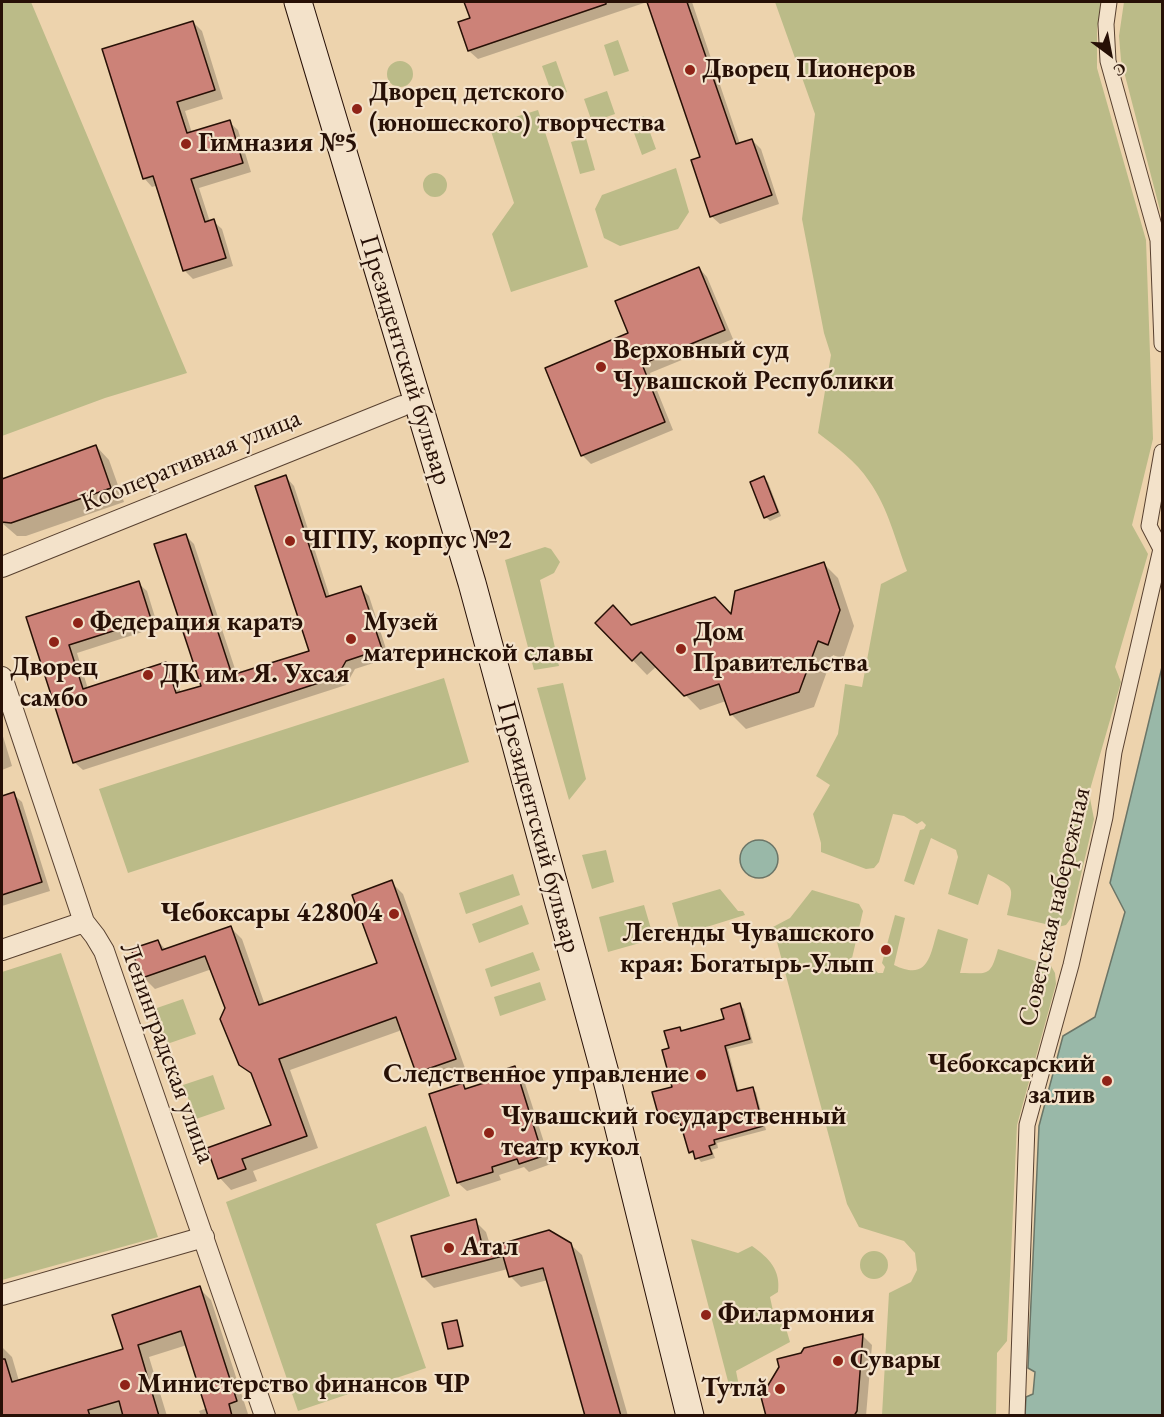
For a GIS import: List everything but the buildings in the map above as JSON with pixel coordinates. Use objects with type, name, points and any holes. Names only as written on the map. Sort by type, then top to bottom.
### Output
[{"type":"main road","name":"Президентский бульвар","points":[[281,2],[387,327]]},
{"type":"main road","name":"Президентский бульвар","points":[[298,2],[387,327],[459,567],[531,824],[635,1224],[690,1416]]},
{"type":"main road","name":"Президентский бульвар","points":[[635,1224],[673,1416]]},
{"type":"street","points":[[1109,2],[1106,24],[1108,61],[1158,240],[1162,344]]},
{"type":"street","name":"Кооперативная улица","points":[[2,567],[410,404]]},
{"type":"street","name":"Советская набережная","points":[[1017,1416],[1027,1125],[1071,965],[1105,818],[1114,752],[1161,549],[1149,526],[1162,452]]},
{"type":"street","name":"Ленинградская улица","points":[[2,678],[84,922],[104,951],[265,1416]]},
{"type":"street","points":[[2,950],[84,922]]},
{"type":"street","points":[[2,1294],[204,1237]]},
{"type":"green space","points":[[2,2],[31,2],[187,373],[105,398],[2,436]]},
{"type":"green space","points":[[775,2],[1102,2],[1097,29],[1097,68],[1146,240],[1153,439],[1132,525],[1148,554],[1115,667],[1121,682],[1089,793],[1094,819],[1071,918],[1066,925],[1058,927],[1007,915],[1011,898],[1010,888],[988,874],[978,905],[948,894],[958,857],[956,850],[931,838],[914,885],[904,881],[920,830],[926,825],[922,821],[917,824],[904,816],[893,814],[879,862],[874,868],[866,869],[821,852],[821,843],[813,814],[830,785],[816,776],[838,734],[845,684],[862,687],[881,584],[907,571],[876,491],[852,461],[818,433],[831,355],[824,333],[802,219],[815,114]]},
{"type":"green space","points":[[1124,2],[1162,2],[1162,218],[1121,60],[1119,36]]},
{"type":"green space","points":[[618,40],[629,71],[614,76],[604,45]]},
{"type":"green space","points":[[400,61],[409,65],[413,74],[409,83],[400,87],[391,83],[387,74],[391,65]]},
{"type":"green space","points":[[556,61],[567,92],[553,97],[542,66]]},
{"type":"green space","points":[[607,91],[615,114],[592,122],[584,99]]},
{"type":"green space","points":[[538,110],[588,267],[511,292],[492,234],[514,203],[489,125]]},
{"type":"green space","points":[[644,116],[656,149],[642,155],[630,122]]},
{"type":"green space","points":[[586,138],[595,170],[580,174],[571,142]]},
{"type":"green space","points":[[676,168],[689,212],[678,229],[620,246],[604,238],[595,209],[602,195]]},
{"type":"green space","points":[[435,173],[444,176],[447,185],[444,194],[435,197],[426,194],[423,185],[426,176]]},
{"type":"green space","points":[[545,547],[551,549],[560,562],[554,573],[540,580],[559,666],[534,670],[505,560]]},
{"type":"green space","points":[[444,678],[469,762],[128,873],[99,789]]},
{"type":"green space","points":[[563,683],[586,779],[569,800],[537,688]]},
{"type":"green space","points":[[606,850],[614,882],[592,889],[582,855]]},
{"type":"green space","points":[[513,874],[520,895],[466,914],[459,893]]},
{"type":"green space","points":[[720,889],[738,911],[743,911],[745,915],[681,935],[672,903]]},
{"type":"green space","points":[[812,890],[859,904],[863,911],[849,971],[875,970],[883,973],[885,967],[882,963],[895,915],[905,918],[894,965],[915,970],[921,968],[930,956],[938,929],[968,939],[960,973],[986,972],[993,965],[998,949],[1051,966],[1055,973],[1056,984],[1017,1125],[1007,1341],[997,1353],[996,1415],[882,1415],[889,1293],[911,1282],[917,1270],[915,1253],[904,1241],[859,1227],[847,1204],[773,927],[790,918]]},
{"type":"green space","points":[[522,905],[529,924],[479,943],[472,924]]},
{"type":"green space","points":[[644,905],[654,939],[608,952],[599,917]]},
{"type":"green space","points":[[533,952],[540,970],[491,987],[485,969]]},
{"type":"green space","points":[[61,953],[158,1237],[2,1280],[2,972]]},
{"type":"green space","points":[[540,982],[546,1000],[500,1016],[494,997]]},
{"type":"green space","points":[[183,999],[196,1034],[167,1044],[154,1009]]},
{"type":"green space","points":[[213,1075],[225,1109],[196,1119],[183,1085]]},
{"type":"green space","points":[[426,1126],[450,1196],[376,1224],[426,1368],[298,1411],[226,1202]]},
{"type":"green space","points":[[691,1239],[738,1253],[752,1246],[764,1255],[778,1277],[778,1292],[770,1297],[773,1311],[782,1315],[790,1342],[736,1371],[739,1386],[730,1389]]},
{"type":"green space","points":[[874,1251],[884,1255],[888,1265],[884,1275],[874,1279],[864,1275],[860,1265],[864,1255]]},
{"type":"shaded area","name":"Чебоксарский залив","points":[[1162,667],[1162,1415],[1025,1415],[1026,1397],[1033,1394],[1035,1372],[1028,1368],[1039,1126],[1063,1036],[1095,1017],[1125,912],[1110,883]]},
{"type":"shaded area","points":[[759,840],[773,845],[778,859],[773,873],[759,878],[745,873],[740,859],[745,845]]},
{"type":"place","name":"Дворец Пионеров","points":[[690,70]]},
{"type":"place","name":"Дворец детского (юношеского) творчества","points":[[357,109]]},
{"type":"place","name":"Гимназия №5","points":[[186,144]]},
{"type":"place","name":"Верховный суд Чувашской Республики","points":[[601,367]]},
{"type":"place","name":"ЧГПУ, корпус №2","points":[[290,541]]},
{"type":"place","name":"Федерация каратэ","points":[[78,623]]},
{"type":"place","name":"Музей материнской славы","points":[[351,639]]},
{"type":"place","name":"Дворец самбо","points":[[54,642]]},
{"type":"place","name":"Дом Правительства","points":[[681,649]]},
{"type":"place","name":"ДК им. Я. Ухсая","points":[[148,675]]},
{"type":"place","name":"Чебоксары 428004","points":[[394,914]]},
{"type":"place","name":"Легенды Чувашского края: Богатырь-Улып","points":[[886,950]]},
{"type":"place","name":"Следственное управление","points":[[701,1075]]},
{"type":"place","name":"Чебоксарский залив","points":[[1107,1081]]},
{"type":"place","name":"Чувашский государственный театр кукол","points":[[489,1133]]},
{"type":"place","name":"Атал","points":[[449,1248]]},
{"type":"place","name":"Филармония","points":[[706,1315]]},
{"type":"place","name":"Сувары","points":[[838,1361]]},
{"type":"place","name":"Министерство финансов ЧР","points":[[125,1385]]},
{"type":"place","name":"Тутлӑ","points":[[780,1389]]}]
